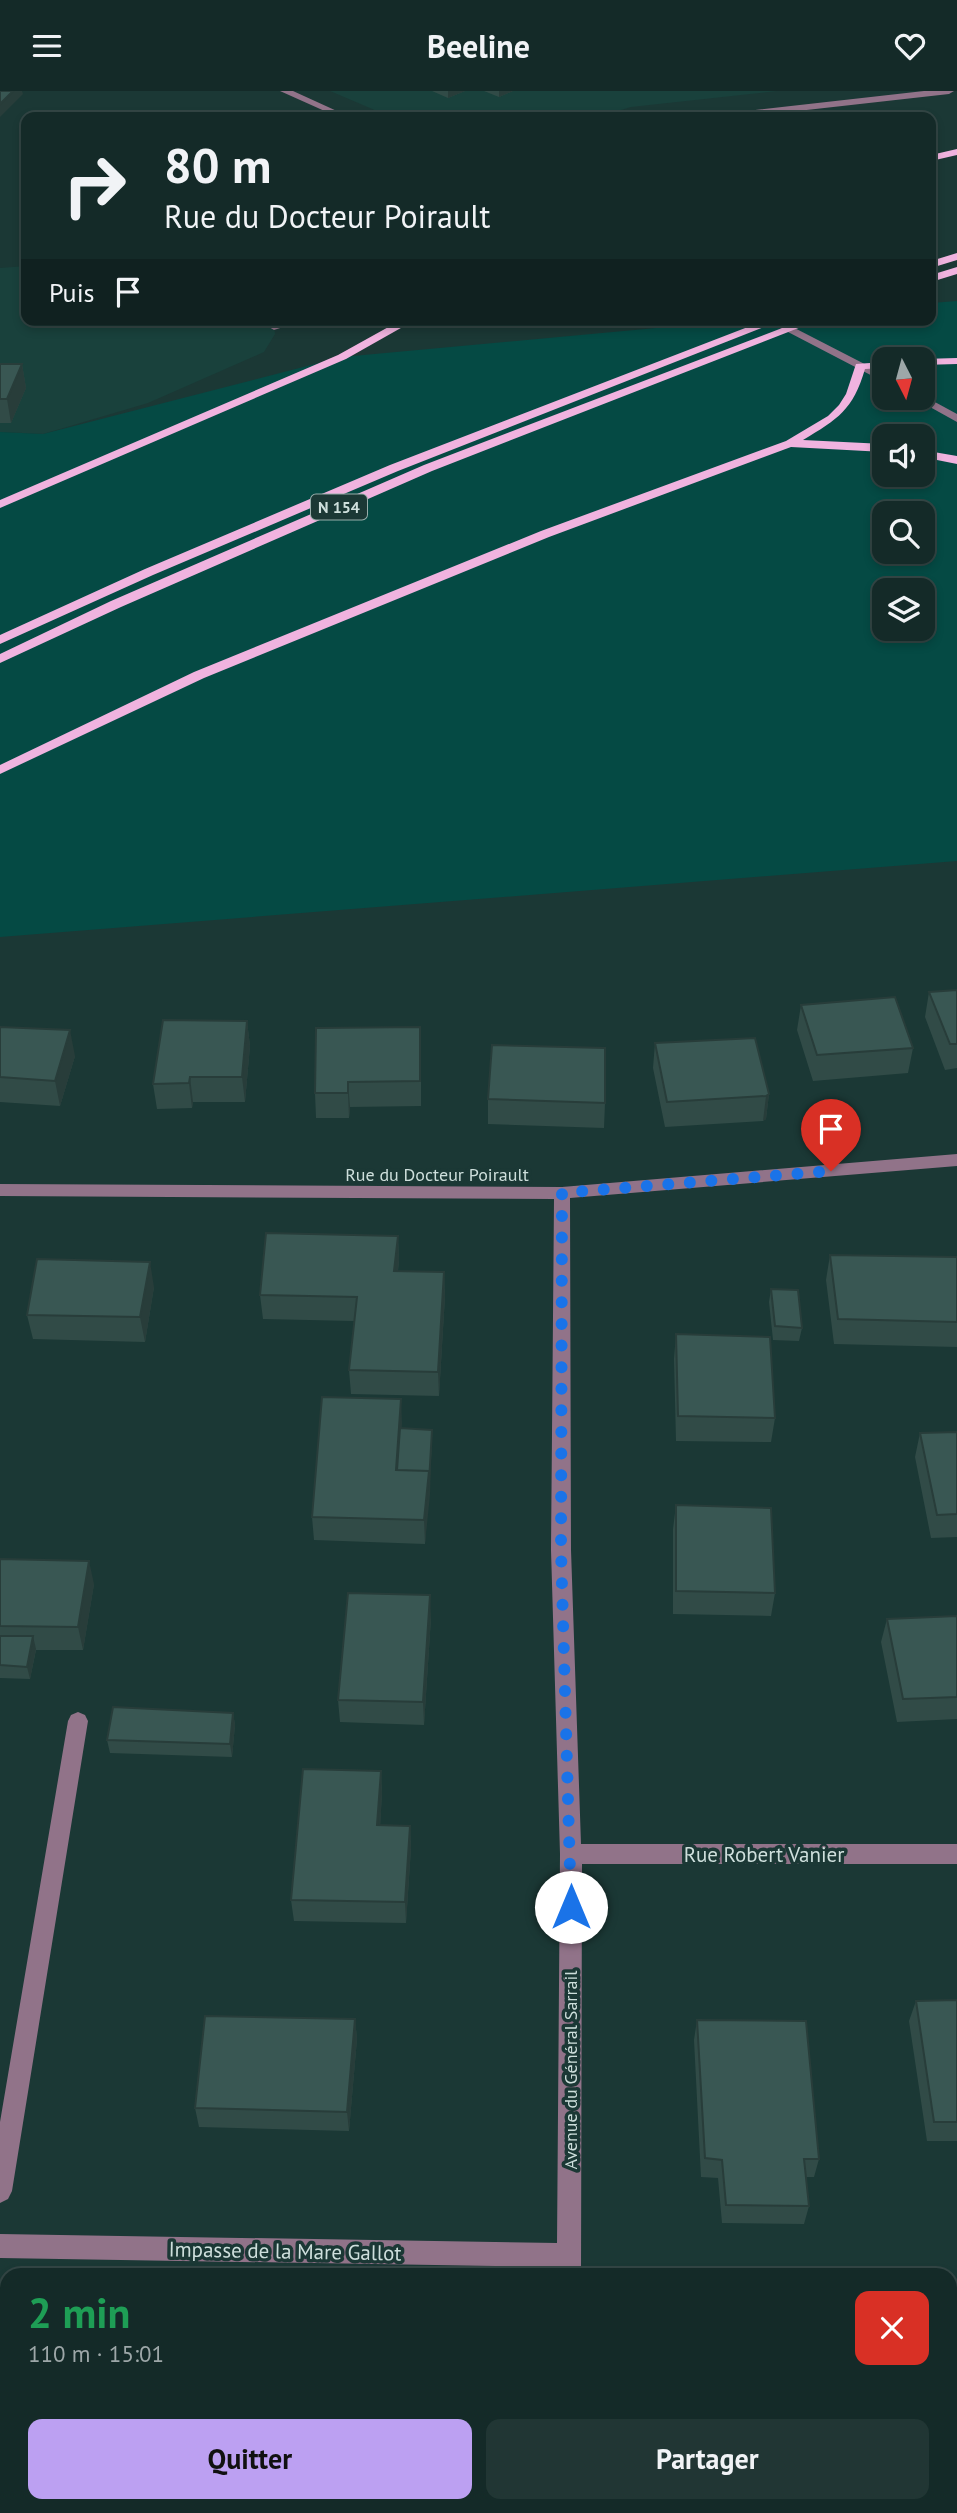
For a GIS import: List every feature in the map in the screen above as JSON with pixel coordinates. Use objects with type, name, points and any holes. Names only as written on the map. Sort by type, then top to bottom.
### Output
[{"type":"main road","points":[[936,157],[957,152]]},
{"type":"main road","points":[[936,263],[957,256]]},
{"type":"main road","points":[[936,277],[957,270]]},
{"type":"main road","points":[[0,504],[342,356],[399,326]]},
{"type":"main road","name":"N 154","points":[[0,641],[149,572],[394,468],[761,326]]},
{"type":"main road","name":"N 154","points":[[0,659],[116,604],[428,468],[798,326]]},
{"type":"main road","points":[[935,362],[957,361]]},
{"type":"main road","points":[[0,770],[199,675],[545,534],[790,443],[832,418],[852,394],[860,366],[872,366]]},
{"type":"main road","points":[[790,443],[872,447]]},
{"type":"main road","points":[[935,456],[957,460]]},
{"type":"street","points":[[285,91],[333,112]]},
{"type":"street","points":[[764,112],[949,91]]},
{"type":"street","points":[[782,326],[872,372]]},
{"type":"street","points":[[935,407],[957,419]]},
{"type":"street","name":"Rue du Docteur Poirault","points":[[0,1191],[562,1193],[957,1160]]},
{"type":"street","name":"Avenue du Général Sarrail","points":[[562,1193],[561,1550],[571,1854],[569,2265]]},
{"type":"street","points":[[0,2192],[78,1721]]},
{"type":"street","name":"Rue Robert Vanier","points":[[571,1854],[957,1854]]},
{"type":"street","name":"Impasse de la Mare Gallot","points":[[0,2246],[569,2265]]},
{"type":"shaded area","points":[[330,91],[777,91],[631,107],[614,112],[379,112]]},
{"type":"shaded area","points":[[21,266],[21,326],[274,326],[275,334],[264,352],[148,403],[43,434],[0,432],[0,268]]},
{"type":"shaded area","points":[[957,301],[957,861],[0,937],[0,432],[43,434],[342,357],[677,326],[936,326],[936,303]]},
{"type":"building","points":[[0,91],[13,91],[0,104]]},
{"type":"building","points":[[0,364],[22,364],[7,399],[0,399]]},
{"type":"building","points":[[957,990],[957,1044],[950,1044],[929,992]]},
{"type":"building","points":[[895,997],[913,1048],[817,1055],[801,1005]]},
{"type":"building","points":[[163,1020],[247,1021],[242,1077],[190,1077],[189,1083],[153,1084]]},
{"type":"building","points":[[0,1027],[70,1030],[55,1081],[0,1077]]},
{"type":"building","points":[[420,1027],[420,1081],[348,1082],[348,1093],[315,1093],[316,1028]]},
{"type":"building","points":[[755,1038],[769,1094],[667,1102],[655,1043]]},
{"type":"building","points":[[492,1045],[605,1048],[605,1103],[488,1099]]},
{"type":"building","points":[[266,1233],[398,1236],[394,1271],[444,1272],[438,1372],[349,1370],[357,1297],[260,1295]]},
{"type":"building","points":[[830,1255],[957,1257],[957,1322],[838,1319]]},
{"type":"building","points":[[37,1259],[150,1262],[140,1317],[27,1315]]},
{"type":"building","points":[[771,1289],[798,1290],[802,1328],[775,1326]]},
{"type":"building","points":[[676,1334],[770,1337],[775,1418],[678,1416]]},
{"type":"building","points":[[322,1397],[401,1399],[396,1470],[429,1471],[424,1520],[312,1517]]},
{"type":"building","points":[[400,1428],[432,1430],[429,1482],[429,1471],[397,1470]]},
{"type":"building","points":[[957,1432],[957,1514],[937,1515],[920,1433]]},
{"type":"building","points":[[676,1505],[771,1508],[775,1593],[676,1591]]},
{"type":"building","points":[[0,1559],[89,1561],[78,1627],[0,1626]]},
{"type":"building","points":[[348,1593],[430,1595],[423,1702],[338,1700]]},
{"type":"building","points":[[957,1616],[957,1697],[903,1699],[887,1619]]},
{"type":"building","points":[[0,1636],[33,1636],[27,1667],[0,1665]]},
{"type":"building","points":[[113,1707],[233,1713],[230,1744],[107,1740]]},
{"type":"building","points":[[303,1769],[381,1771],[377,1825],[410,1826],[405,1902],[291,1900]]},
{"type":"building","points":[[957,2000],[957,2122],[934,2122],[916,2001]]},
{"type":"building","points":[[205,2016],[355,2019],[347,2112],[195,2108]]},
{"type":"building","points":[[697,2020],[806,2021],[819,2159],[804,2159],[809,2206],[726,2205],[722,2160],[705,2158]]},
{"type":"route","points":[[571,1907],[561,1550],[562,1193],[831,1171]]}]
